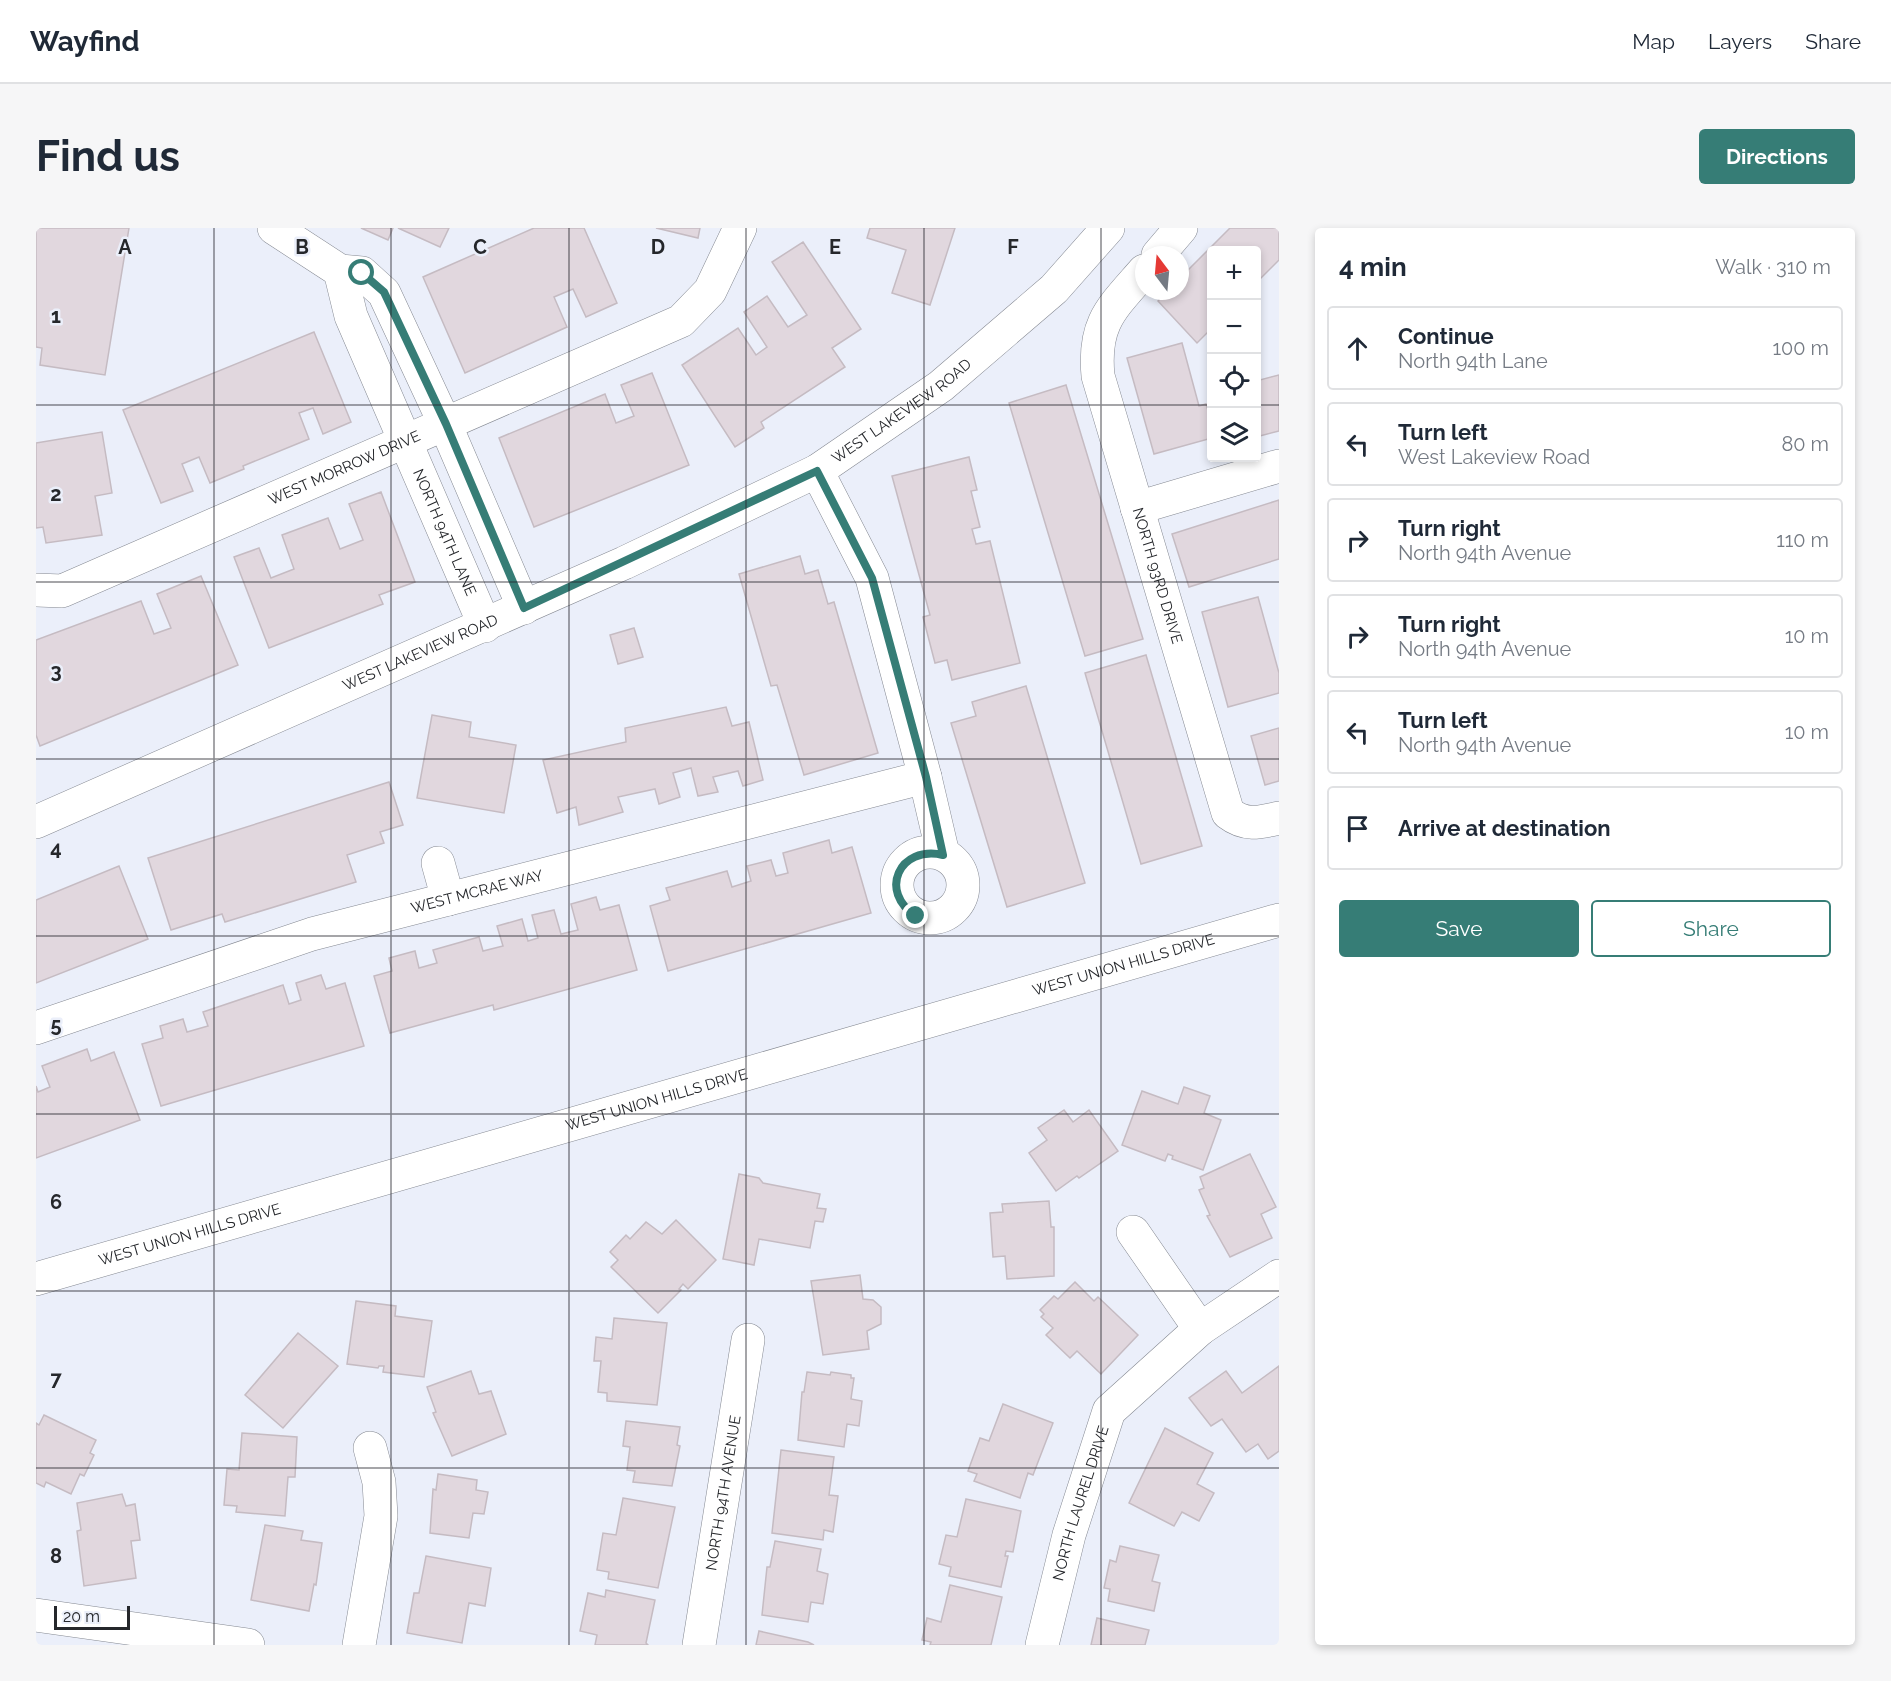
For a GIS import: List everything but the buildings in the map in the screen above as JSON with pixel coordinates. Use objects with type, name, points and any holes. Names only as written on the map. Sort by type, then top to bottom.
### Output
[{"type":"street","points":[[274,228],[340,272],[362,273],[384,292],[446,424],[524,608]]},
{"type":"street","name":"WEST MORROW DRIVE","points":[[36,590],[62,591],[681,321],[710,291],[740,228]]},
{"type":"street","name":"WEST LAKEVIEW ROAD","points":[[36,822],[485,626],[817,471],[941,386],[1054,289],[1108,228]]},
{"type":"street","points":[[1166,246],[1181,228]]},
{"type":"street","name":"NORTH 94TH LANE","points":[[340,272],[351,316],[485,626]]},
{"type":"street","name":"NORTH 93RD DRIVE","points":[[1135,282],[1102,324],[1098,342],[1098,376],[1228,813],[1239,821],[1249,824],[1279,818]]},
{"type":"street","points":[[1137,508],[1279,466]]},
{"type":"street","points":[[817,471],[872,578],[926,777],[943,855]]},
{"type":"street","name":"WEST MCRAE WAY","points":[[36,1028],[312,934],[926,777]]},
{"type":"street","points":[[438,863],[448,899]]},
{"type":"street","name":"WEST UNION HILLS DRIVE","points":[[36,1279],[1279,920]]},
{"type":"street","points":[[1133,1232],[1200,1329]]},
{"type":"street","name":"NORTH LAUREL DRIVE","points":[[1042,1645],[1069,1535],[1109,1411],[1200,1329],[1279,1276]]},
{"type":"street","name":"NORTH 94TH AVENUE","points":[[699,1645],[748,1340]]},
{"type":"street","points":[[359,1645],[381,1516],[379,1482],[370,1448]]},
{"type":"street","points":[[36,1615],[248,1645]]},
{"type":"route","points":[[362,273],[384,292],[446,424],[524,608],[817,471],[872,578],[926,777],[943,855],[931,852],[920,854],[909,859],[901,867],[896,889],[899,900],[906,910],[916,916]]}]
